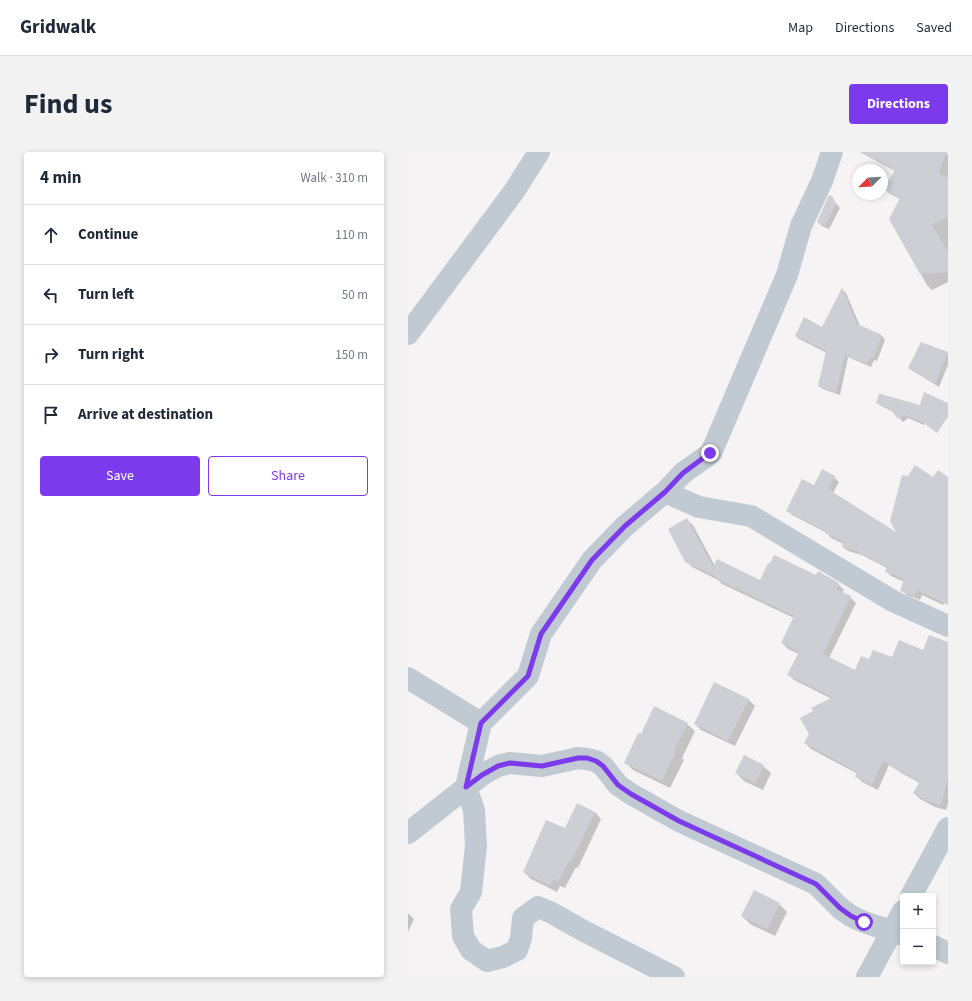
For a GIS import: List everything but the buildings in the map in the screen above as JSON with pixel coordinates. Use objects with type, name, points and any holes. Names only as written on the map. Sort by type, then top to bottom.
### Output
[{"type":"street","points":[[408,334],[515,190],[539,152]]},
{"type":"street","points":[[674,977],[538,907],[523,918],[521,938],[517,950],[503,957],[487,962],[470,950],[463,936],[461,909],[471,892],[476,846],[474,810],[466,787],[481,723],[528,676],[541,634],[592,560],[625,526],[665,492],[683,473],[710,453],[787,275],[801,226],[822,181],[832,152]]},
{"type":"street","points":[[665,492],[699,507],[751,516],[893,601],[948,626]]},
{"type":"street","points":[[408,678],[481,723]]},
{"type":"street","points":[[408,833],[482,775],[498,766],[510,763],[542,766],[578,758],[587,758],[596,761],[603,766],[618,785],[631,794],[679,821],[816,884],[840,908],[851,916],[897,933]]},
{"type":"street","points":[[913,893],[948,828]]},
{"type":"street","points":[[867,977],[897,933],[900,922]]},
{"type":"street","points":[[936,947],[948,953]]},
{"type":"route","points":[[710,453],[683,473],[665,492],[625,526],[592,560],[541,634],[528,676],[481,723],[466,787],[482,775],[498,766],[510,763],[542,766],[578,758],[587,758],[596,761],[603,766],[618,785],[631,794],[679,821],[816,884],[840,908],[851,916],[864,922]]}]
